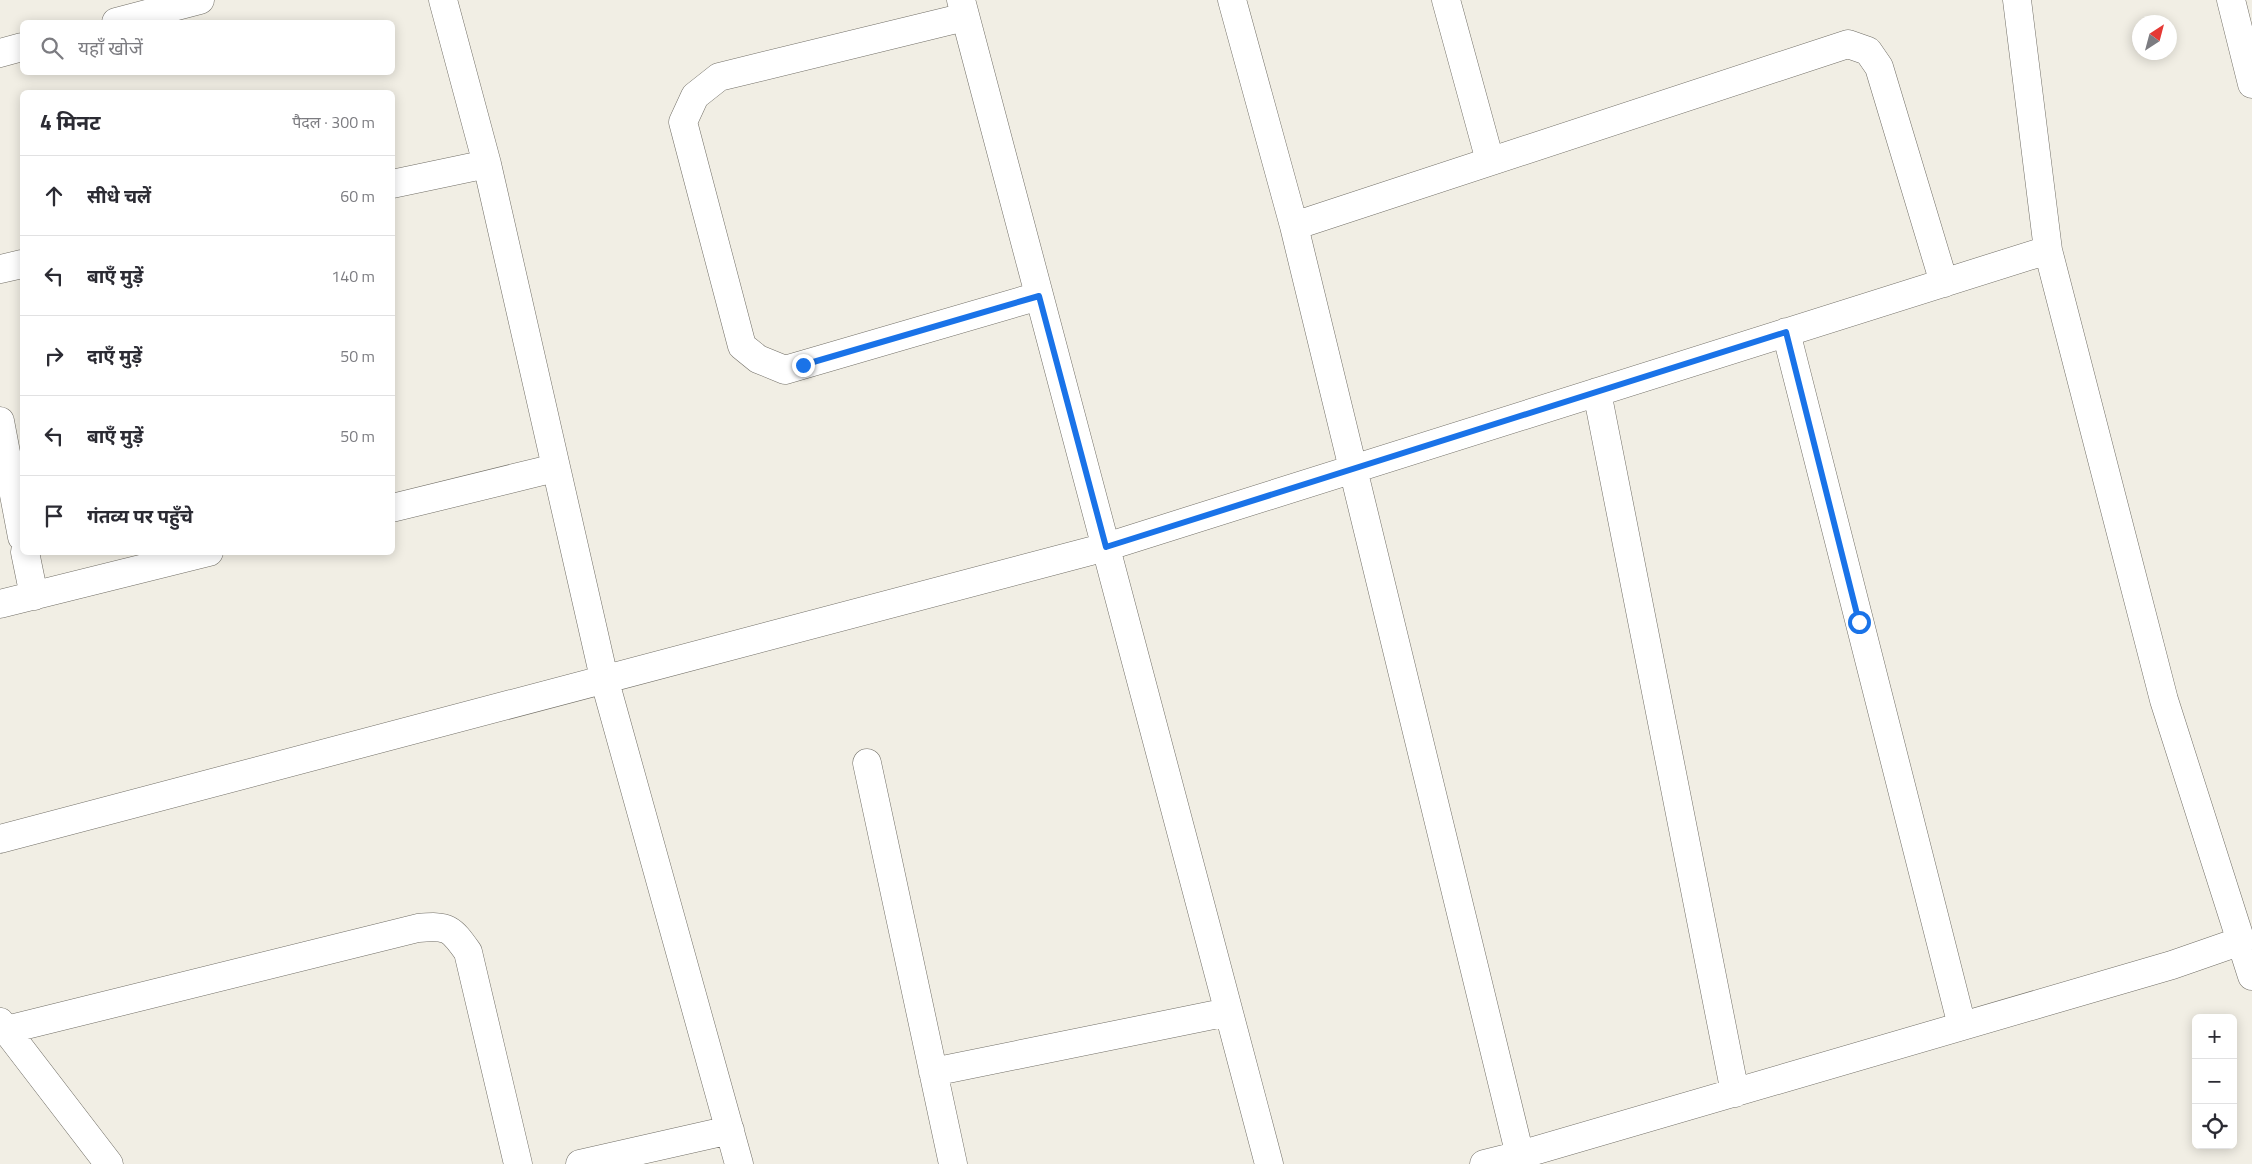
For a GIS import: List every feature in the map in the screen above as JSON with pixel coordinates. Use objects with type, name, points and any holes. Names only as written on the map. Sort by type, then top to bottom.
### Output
[{"type":"street","points":[[110,0],[115,20]]},
{"type":"street","points":[[123,20],[200,0]]},
{"type":"street","points":[[443,0],[487,164],[604,678],[739,1164]]},
{"type":"street","points":[[1232,0],[1294,226],[1521,1160]]},
{"type":"street","points":[[1446,0],[1490,161]]},
{"type":"street","points":[[2018,0],[2048,250],[2164,700],[2252,976]]},
{"type":"street","points":[[2231,0],[2252,81]]},
{"type":"street","points":[[1039,296],[785,370],[758,359],[742,346],[684,122],[695,96],[719,77],[963,8],[1269,1164]]},
{"type":"street","points":[[1294,226],[1848,44],[1868,51],[1879,67],[1944,283]]},
{"type":"street","points":[[0,53],[20,48]]},
{"type":"street","points":[[395,183],[487,164]]},
{"type":"street","points":[[0,839],[1106,547],[2048,250]]},
{"type":"street","points":[[0,269],[20,264]]},
{"type":"street","points":[[1786,332],[1962,1026]]},
{"type":"street","points":[[1598,392],[1735,1093]]},
{"type":"street","points":[[0,421],[20,526]]},
{"type":"street","points":[[395,507],[555,468]]},
{"type":"street","points":[[26,555],[34,596]]},
{"type":"street","points":[[0,604],[189,555]]},
{"type":"street","points":[[867,763],[953,1164]]},
{"type":"street","points":[[101,1158],[3,1026],[418,928],[436,926],[454,932],[468,952],[518,1164]]},
{"type":"street","points":[[1484,1164],[1521,1160],[1735,1093],[2172,965],[2241,941]]},
{"type":"street","points":[[933,1072],[1228,1012]]},
{"type":"street","points":[[580,1164],[730,1130]]},
{"type":"route","points":[[803,365],[1039,296],[1106,547],[1786,332],[1859,622]]}]
